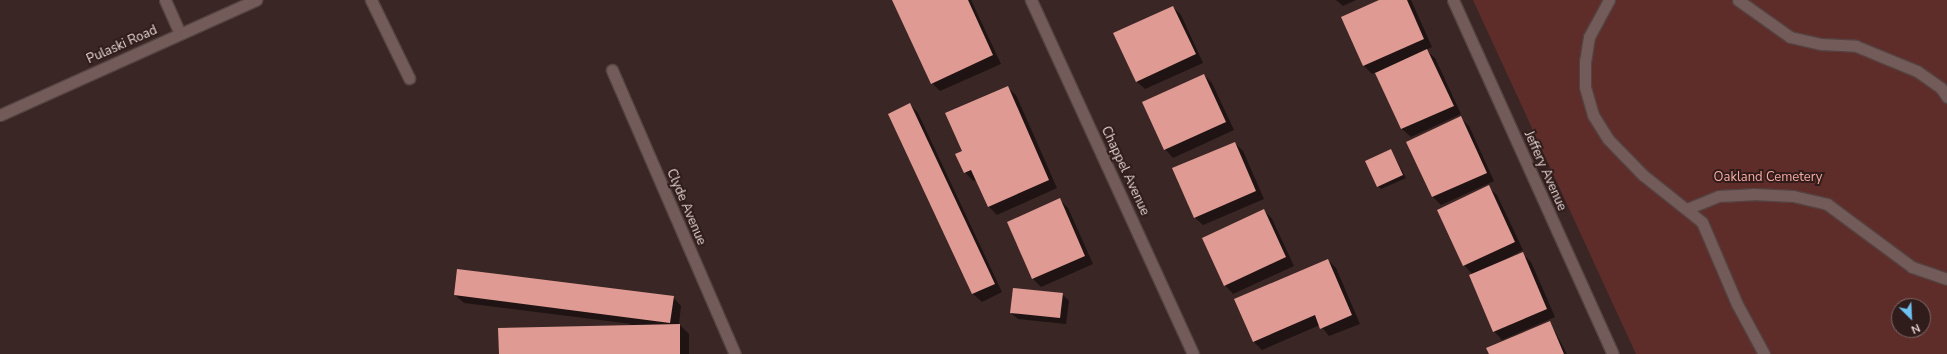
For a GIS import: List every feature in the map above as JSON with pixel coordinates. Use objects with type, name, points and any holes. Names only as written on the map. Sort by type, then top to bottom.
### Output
[{"type":"street","points":[[165,0],[180,34]]},
{"type":"street","name":"Pulaski Road","points":[[0,115],[256,0]]},
{"type":"street","points":[[371,0],[409,78]]},
{"type":"street","name":"Chappel Avenue","points":[[1030,0],[1193,354]]},
{"type":"street","name":"Jeffery Avenue","points":[[1453,0],[1612,354]]},
{"type":"street","points":[[1609,0],[1589,36],[1585,61],[1585,87],[1593,115],[1608,139],[1644,175],[1689,208],[1702,222],[1737,304],[1764,354]]},
{"type":"street","points":[[1738,0],[1790,37],[1821,44],[1856,46],[1917,71],[1941,88],[1947,97]]},
{"type":"street","name":"Clyde Avenue","points":[[612,70],[735,354]]},
{"type":"street","points":[[1689,208],[1719,196],[1753,194],[1793,196],[1827,204],[1912,267],[1947,279]]},
{"type":"green space","name":"Oakland Cemetery","points":[[1473,0],[1947,0],[1947,354],[1636,354]]},
{"type":"building","points":[[892,0],[968,0],[993,55],[931,84]]},
{"type":"building","points":[[1379,0],[1407,0],[1424,39],[1363,66],[1341,17]]},
{"type":"building","points":[[1173,6],[1196,54],[1136,82],[1113,33]]},
{"type":"building","points":[[1427,49],[1454,106],[1401,129],[1375,73]]},
{"type":"building","points":[[1204,74],[1226,122],[1164,150],[1142,102]]},
{"type":"building","points":[[1008,86],[1049,180],[988,207],[971,170],[964,173],[955,154],[962,151],[945,113]]},
{"type":"building","points":[[910,103],[995,284],[972,294],[888,114]]},
{"type":"building","points":[[1461,116],[1487,173],[1432,197],[1406,142]]},
{"type":"building","points":[[1235,142],[1256,191],[1194,218],[1172,168]]},
{"type":"building","points":[[1391,149],[1403,175],[1377,187],[1365,161]]},
{"type":"building","points":[[1489,185],[1515,242],[1463,266],[1437,210]]},
{"type":"building","points":[[1060,198],[1085,256],[1032,279],[1007,222]]},
{"type":"building","points":[[1264,209],[1286,257],[1224,286],[1202,238]]},
{"type":"building","points":[[1523,252],[1547,309],[1493,332],[1469,275]]},
{"type":"building","points":[[1328,259],[1352,315],[1320,329],[1315,315],[1253,342],[1234,299]]},
{"type":"building","points":[[457,269],[674,296],[670,323],[454,295]]},
{"type":"building","points":[[1013,288],[1063,293],[1060,318],[1010,313]]},
{"type":"building","points":[[1550,321],[1564,354],[1489,354],[1486,348]]},
{"type":"building","points":[[680,324],[680,354],[499,354],[498,328]]}]
